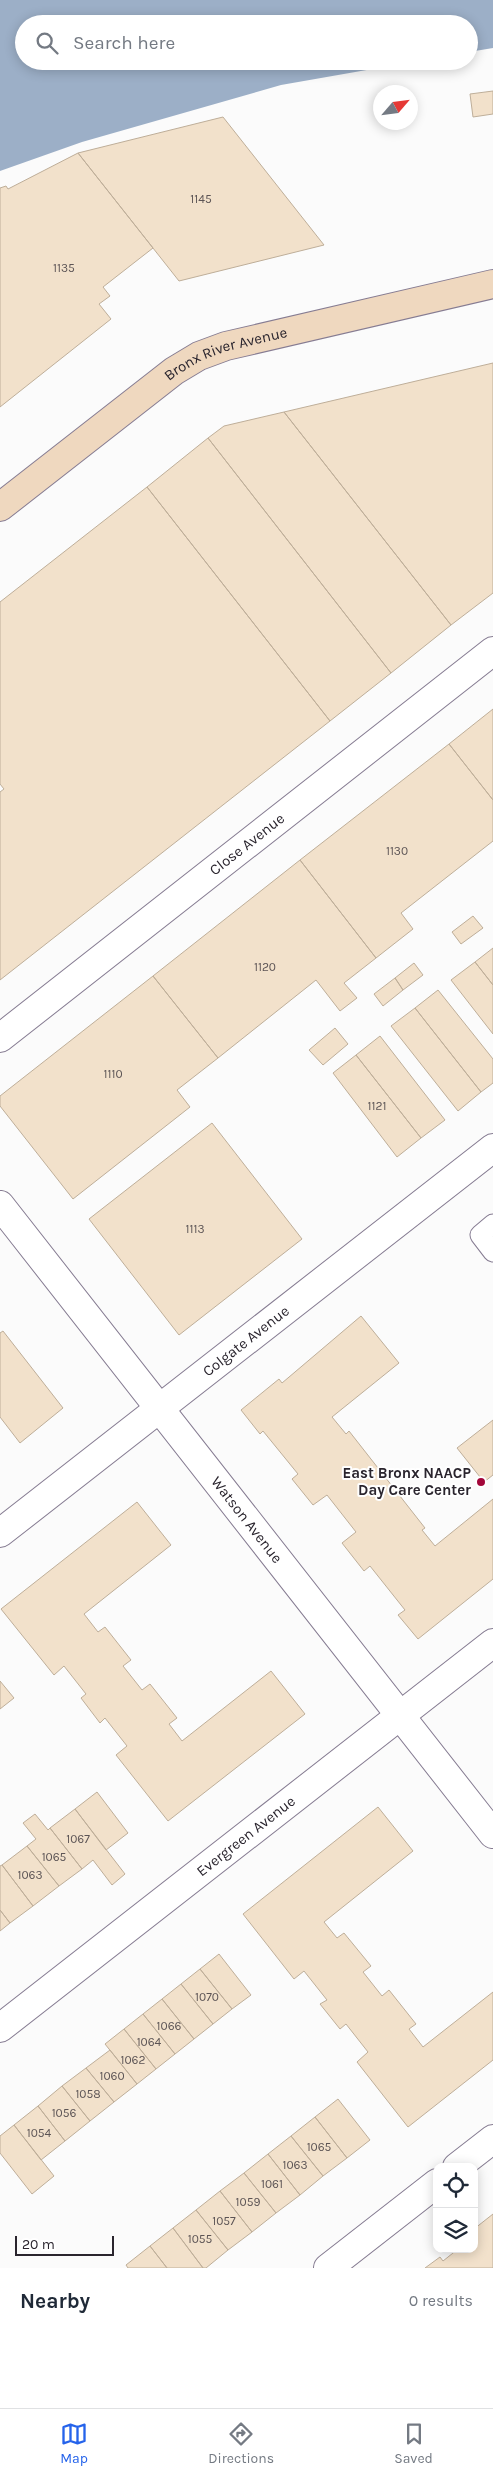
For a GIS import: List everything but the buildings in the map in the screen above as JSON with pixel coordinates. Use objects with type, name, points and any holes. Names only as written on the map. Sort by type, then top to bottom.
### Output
[{"type":"main road","name":"Bronx River Avenue","points":[[0,507],[174,371],[198,356],[226,346],[493,284]]},
{"type":"street","name":"Close Avenue","points":[[0,1038],[493,651]]},
{"type":"street","name":"Colgate Avenue","points":[[0,1533],[493,1148]]},
{"type":"street","name":"Watson Avenue","points":[[0,1205],[493,1834]]},
{"type":"street","name":"Evergreen Avenue","points":[[0,2028],[493,1643]]},
{"type":"street","points":[[462,2163],[493,2139]]},
{"type":"street","points":[[328,2268],[433,2186]]},
{"type":"lane","points":[[493,1224],[480,1235],[493,1252]]},
{"type":"water","points":[[0,0],[493,0],[493,48],[478,50],[478,15],[15,15],[15,70],[367,70],[281,85],[82,142],[0,171]]},
{"type":"place","name":"East Bronx NAACP Day Care Center","points":[[481,1482]]}]
